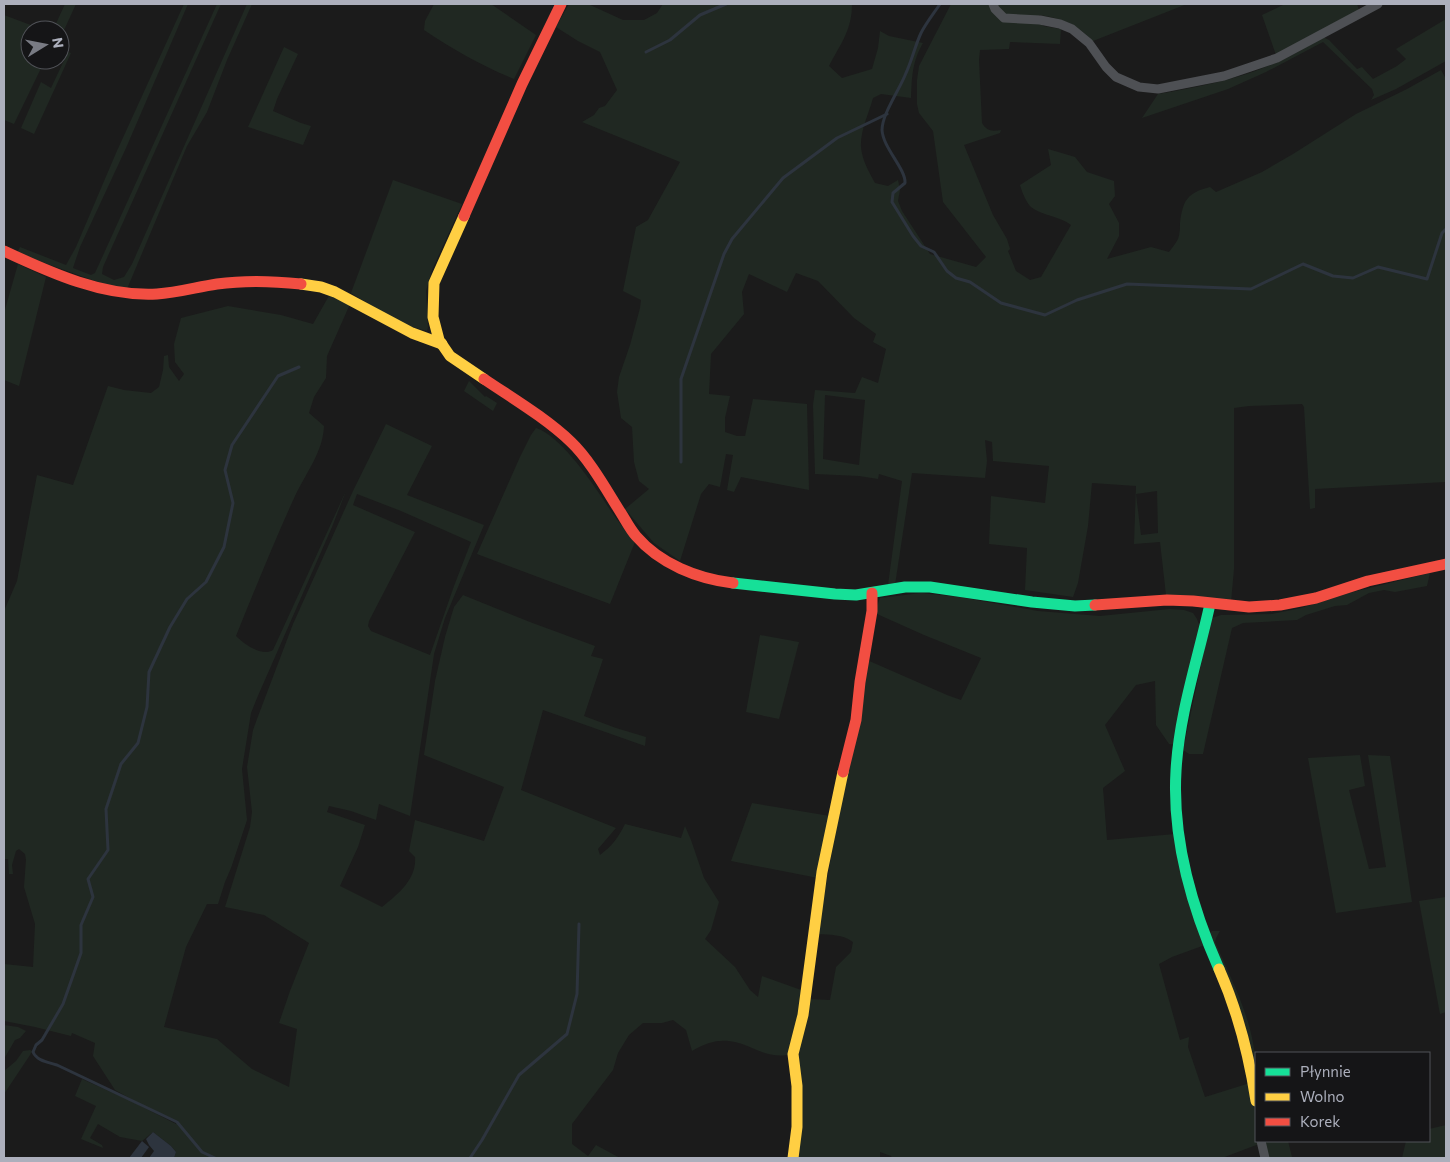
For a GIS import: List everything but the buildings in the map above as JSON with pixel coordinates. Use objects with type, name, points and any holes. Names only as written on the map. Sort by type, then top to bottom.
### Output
[{"type":"street","points":[[562,4],[522,84],[434,284],[433,317],[436,332],[450,356],[536,414],[571,442],[594,471],[635,535],[651,551],[678,568],[719,581],[856,595],[905,587],[930,586],[1032,602],[1075,606],[1167,600],[1249,607],[1280,605],[1316,598],[1368,581],[1446,564]]},
{"type":"street","points":[[993,4],[995,9],[1004,18],[1040,20],[1060,24],[1072,29],[1089,43],[1106,67],[1116,77],[1139,87],[1158,89],[1224,76],[1277,58],[1378,4]]},
{"type":"street","points":[[4,251],[69,278],[104,289],[125,293],[156,294],[228,283],[274,282],[316,286],[350,298],[406,331],[442,344]]},
{"type":"street","points":[[793,1158],[797,1127],[797,1094],[793,1054],[803,1015],[822,872],[840,783],[856,720],[860,682],[872,613],[872,593]]},
{"type":"street","points":[[1210,604],[1185,713],[1177,758],[1177,824],[1200,918],[1234,1006],[1251,1071],[1255,1095]]},
{"type":"street","points":[[1261,1142],[1265,1158]]},
{"type":"shaded area","points":[[65,4],[76,4],[69,20],[58,20]]},
{"type":"shaded area","points":[[184,4],[188,4],[126,148],[80,247],[73,268],[91,275],[95,273],[217,4],[221,4],[103,267],[102,274],[114,280],[124,277],[132,264],[247,4],[252,4],[227,60],[207,112],[187,146],[127,289],[109,286],[17,253],[20,247],[66,265],[76,247],[116,153]]},
{"type":"shaded area","points":[[434,4],[491,4],[536,35],[514,79],[490,69],[424,30],[425,21]]},
{"type":"shaded area","points":[[569,4],[588,4],[623,20],[644,20],[657,13],[663,4],[852,4],[848,29],[829,66],[842,78],[872,69],[878,48],[880,31],[889,36],[923,43],[919,50],[912,76],[911,98],[881,94],[873,98],[862,135],[861,147],[863,157],[875,183],[888,186],[898,180],[900,190],[898,201],[902,211],[930,254],[976,267],[986,257],[943,202],[933,131],[919,113],[917,104],[919,66],[951,4],[1187,4],[1093,41],[1069,23],[1039,15],[1043,26],[1061,29],[1060,44],[1010,42],[1009,49],[980,50],[982,123],[993,131],[1001,130],[1000,133],[964,145],[993,215],[1007,239],[1010,249],[1008,251],[1016,271],[1030,280],[1041,277],[1071,225],[1031,207],[1024,197],[1020,185],[1051,165],[1048,149],[1075,157],[1087,172],[1114,181],[1115,196],[1109,204],[1119,223],[1119,236],[1107,259],[1151,247],[1169,252],[1178,239],[1183,209],[1191,195],[1210,187],[1216,192],[1262,172],[1356,114],[1441,70],[1446,79],[1446,482],[1315,489],[1315,508],[1310,509],[1304,407],[1302,404],[1234,408],[1234,569],[1231,602],[1166,595],[1160,542],[1134,544],[1136,486],[1092,483],[1088,526],[1078,583],[1073,597],[1025,590],[1027,548],[989,544],[991,496],[1045,503],[1049,466],[993,461],[992,442],[985,440],[987,461],[985,478],[912,473],[895,585],[888,585],[902,481],[879,474],[878,479],[815,474],[813,405],[815,390],[855,393],[862,377],[878,383],[886,349],[873,342],[876,334],[854,318],[818,281],[796,273],[787,292],[749,274],[742,292],[744,314],[711,354],[709,394],[730,396],[725,418],[725,432],[737,436],[745,436],[753,399],[807,404],[809,490],[741,477],[734,492],[727,490],[733,455],[726,454],[720,487],[709,484],[701,494],[680,561],[654,543],[625,509],[649,489],[639,481],[634,462],[632,427],[621,418],[617,392],[619,377],[630,345],[641,300],[623,291],[636,227],[648,220],[680,162],[582,122],[594,115],[599,108],[605,106],[617,90],[600,52],[556,27]],"holes":[[[825,395],[865,400],[859,465],[823,459]],[[1157,491],[1158,533],[1141,535],[1136,494]]]},
{"type":"shaded area","points":[[1285,4],[1357,4],[1359,10],[1276,55],[1262,15]]},
{"type":"shaded area","points":[[4,15],[20,21],[20,70],[40,70],[14,124],[4,120]]},
{"type":"shaded area","points":[[1446,19],[1446,61],[1396,89],[1371,100],[1374,95],[1372,89],[1323,42],[1266,72],[1228,89],[1142,118],[1158,94],[1214,83],[1255,71],[1289,57],[1323,37],[1329,40],[1357,69],[1362,67],[1373,79],[1406,59],[1396,49]]},
{"type":"shaded area","points":[[284,47],[298,54],[273,111],[311,126],[303,145],[248,127]]},
{"type":"shaded area","points":[[60,70],[63,70],[34,134],[21,128],[41,82],[51,88]]},
{"type":"shaded area","points":[[393,180],[462,204],[432,270],[426,291],[427,331],[401,324],[351,293]]},
{"type":"shaded area","points":[[18,264],[46,277],[19,386],[4,380],[4,313]]},
{"type":"shaded area","points":[[330,294],[350,304],[327,356],[326,378],[314,397],[309,413],[324,426],[321,445],[287,513],[236,636],[248,646],[264,652],[273,650],[346,491],[251,713],[242,769],[247,820],[218,904],[207,904],[186,947],[164,1027],[217,1039],[252,1069],[289,1087],[297,1029],[279,1023],[309,943],[264,915],[225,907],[250,827],[252,812],[247,767],[253,730],[293,624],[353,491],[386,424],[432,446],[407,495],[484,525],[445,618],[434,654],[410,816],[379,804],[376,820],[329,806],[327,812],[365,825],[358,847],[340,886],[382,907],[394,897],[410,879],[415,865],[415,857],[409,851],[415,820],[484,841],[504,787],[424,755],[435,681],[445,637],[454,607],[463,595],[595,646],[591,656],[603,659],[584,716],[646,737],[645,746],[543,710],[521,790],[616,828],[598,849],[600,855],[615,841],[625,824],[681,838],[685,826],[704,878],[719,902],[711,930],[705,939],[735,967],[750,990],[758,997],[762,976],[804,991],[791,1049],[787,1055],[769,1054],[729,1041],[707,1044],[692,1051],[686,1030],[673,1020],[662,1023],[643,1023],[629,1035],[618,1053],[613,1070],[572,1124],[572,1144],[588,1156],[596,1145],[620,1158],[174,1158],[176,1152],[153,1132],[142,1141],[120,1137],[98,1124],[90,1138],[102,1145],[103,1148],[81,1139],[96,1106],[75,1096],[82,1079],[176,1124],[178,1121],[140,1104],[115,1090],[93,1056],[95,1043],[72,1033],[71,1036],[4,1021],[4,964],[33,967],[35,924],[24,887],[25,854],[19,849],[16,851],[12,865],[13,874],[9,874],[8,859],[4,859],[4,611],[17,581],[37,475],[73,485],[108,386],[151,393],[159,387],[164,356],[168,355],[169,367],[179,381],[184,374],[175,362],[174,344],[181,318],[228,306],[281,315],[313,324]],"holes":[[[357,494],[471,542],[430,655],[371,631],[368,626],[415,532],[353,505]]]},
{"type":"shaded area","points":[[469,381],[485,397],[497,403],[493,411],[464,391]]},
{"type":"shaded area","points":[[536,428],[557,441],[578,464],[616,519],[635,542],[610,604],[477,554],[520,457]]},
{"type":"shaded area","points":[[1430,573],[1427,586],[1395,592],[1384,590],[1369,593],[1347,605],[1335,606],[1306,615],[1297,620],[1243,623],[1232,628],[1203,754],[1189,754],[1183,750],[1212,618],[1221,615],[1272,614]]},
{"type":"shaded area","points":[[921,593],[959,597],[1038,611],[1100,616],[1170,609],[1193,613],[1200,627],[1176,745],[1169,744],[1156,725],[1155,681],[1136,685],[1105,725],[1125,771],[1103,788],[1107,840],[1175,834],[1205,945],[1172,957],[1159,964],[1180,1040],[1189,1037],[1188,1047],[1205,1097],[1250,1083],[1255,1109],[1255,1142],[1259,1142],[1259,1144],[1222,1158],[892,1158],[880,1152],[880,1158],[797,1158],[796,1052],[808,999],[830,1000],[836,967],[851,952],[853,942],[841,936],[817,934],[867,660],[961,700],[981,658],[877,614],[876,609],[880,598]]},
{"type":"shaded area","points":[[760,635],[799,642],[779,719],[746,712]]},
{"type":"shaded area","points":[[1360,755],[1365,786],[1349,790],[1369,869],[1386,867],[1368,755],[1390,756],[1412,902],[1336,913],[1308,758]]},
{"type":"shaded area","points":[[752,803],[830,816],[818,878],[731,861]]},
{"type":"shaded area","points":[[1446,897],[1446,1012],[1440,1014],[1419,901]]},
{"type":"shaded area","points":[[1220,931],[1215,942],[1248,1021],[1255,1055],[1255,1069],[1209,933]]},
{"type":"shaded area","points":[[4,1025],[18,1027],[26,1031],[20,1038],[15,1040],[4,1059]]},
{"type":"shaded area","points":[[23,1051],[32,1051],[30,1055],[4,1094],[4,1071],[16,1061]]},
{"type":"shaded area","points":[[1446,1125],[1446,1158],[1402,1158],[1406,1142],[1430,1142],[1430,1129]]},
{"type":"shaded area","points":[[153,1132],[176,1152],[174,1158],[149,1158],[154,1151],[146,1139]]},
{"type":"shaded area","points":[[142,1141],[149,1147],[141,1158],[129,1158]]},
{"type":"shaded area","points":[[1264,1142],[1288,1142],[1292,1157],[1294,1158],[1268,1158]]},
{"type":"waterway","points":[[646,52],[670,40],[700,15],[726,4]]},
{"type":"waterway","points":[[940,4],[921,33],[883,124],[883,137],[902,171],[905,183],[893,193],[892,202],[913,236],[921,246],[934,252],[947,271],[956,278],[970,282],[1001,303],[1045,315],[1077,300],[1127,284],[1251,289],[1303,264],[1333,276],[1353,278],[1378,267],[1427,279],[1442,233],[1446,229]]},
{"type":"waterway","points":[[681,462],[681,379],[724,254],[732,239],[783,178],[837,138],[887,114]]},
{"type":"waterway","points":[[215,1158],[202,1152],[177,1122],[57,1065],[40,1059],[33,1052],[63,1004],[81,953],[81,925],[93,897],[88,879],[108,850],[106,809],[121,764],[138,743],[147,707],[149,672],[170,627],[187,599],[206,582],[224,547],[233,503],[225,470],[232,445],[278,376],[299,367]]},
{"type":"waterway","points":[[470,1158],[519,1075],[567,1034],[577,994],[579,924]]},
{"type":"traffic: fast","points":[[733,583],[856,595],[905,587],[930,587],[1032,602],[1075,606],[1095,605]]},
{"type":"traffic: fast","points":[[1210,604],[1181,729],[1176,771],[1176,796],[1177,822],[1192,897],[1219,969]]},
{"type":"traffic: slow","points":[[464,216],[434,283],[433,317],[439,340],[450,356],[484,379]]},
{"type":"traffic: slow","points":[[301,284],[321,287],[335,292],[412,333],[442,344]]},
{"type":"traffic: slow","points":[[793,1158],[797,1127],[797,1086],[793,1054],[803,1015],[822,872],[843,772]]},
{"type":"traffic: slow","points":[[1219,969],[1232,1001],[1242,1034],[1255,1095]]},
{"type":"traffic: jam","points":[[464,216],[522,84],[561,4]]},
{"type":"traffic: jam","points":[[4,251],[78,282],[117,292],[157,294],[238,282],[301,284]]},
{"type":"traffic: jam","points":[[484,379],[540,417],[578,449],[632,531],[656,555],[693,574],[733,583]]},
{"type":"traffic: jam","points":[[1095,605],[1167,600],[1249,607],[1280,605],[1316,598],[1368,581],[1446,564]]},
{"type":"traffic: jam","points":[[843,772],[856,720],[860,682],[872,611],[872,593]]}]
